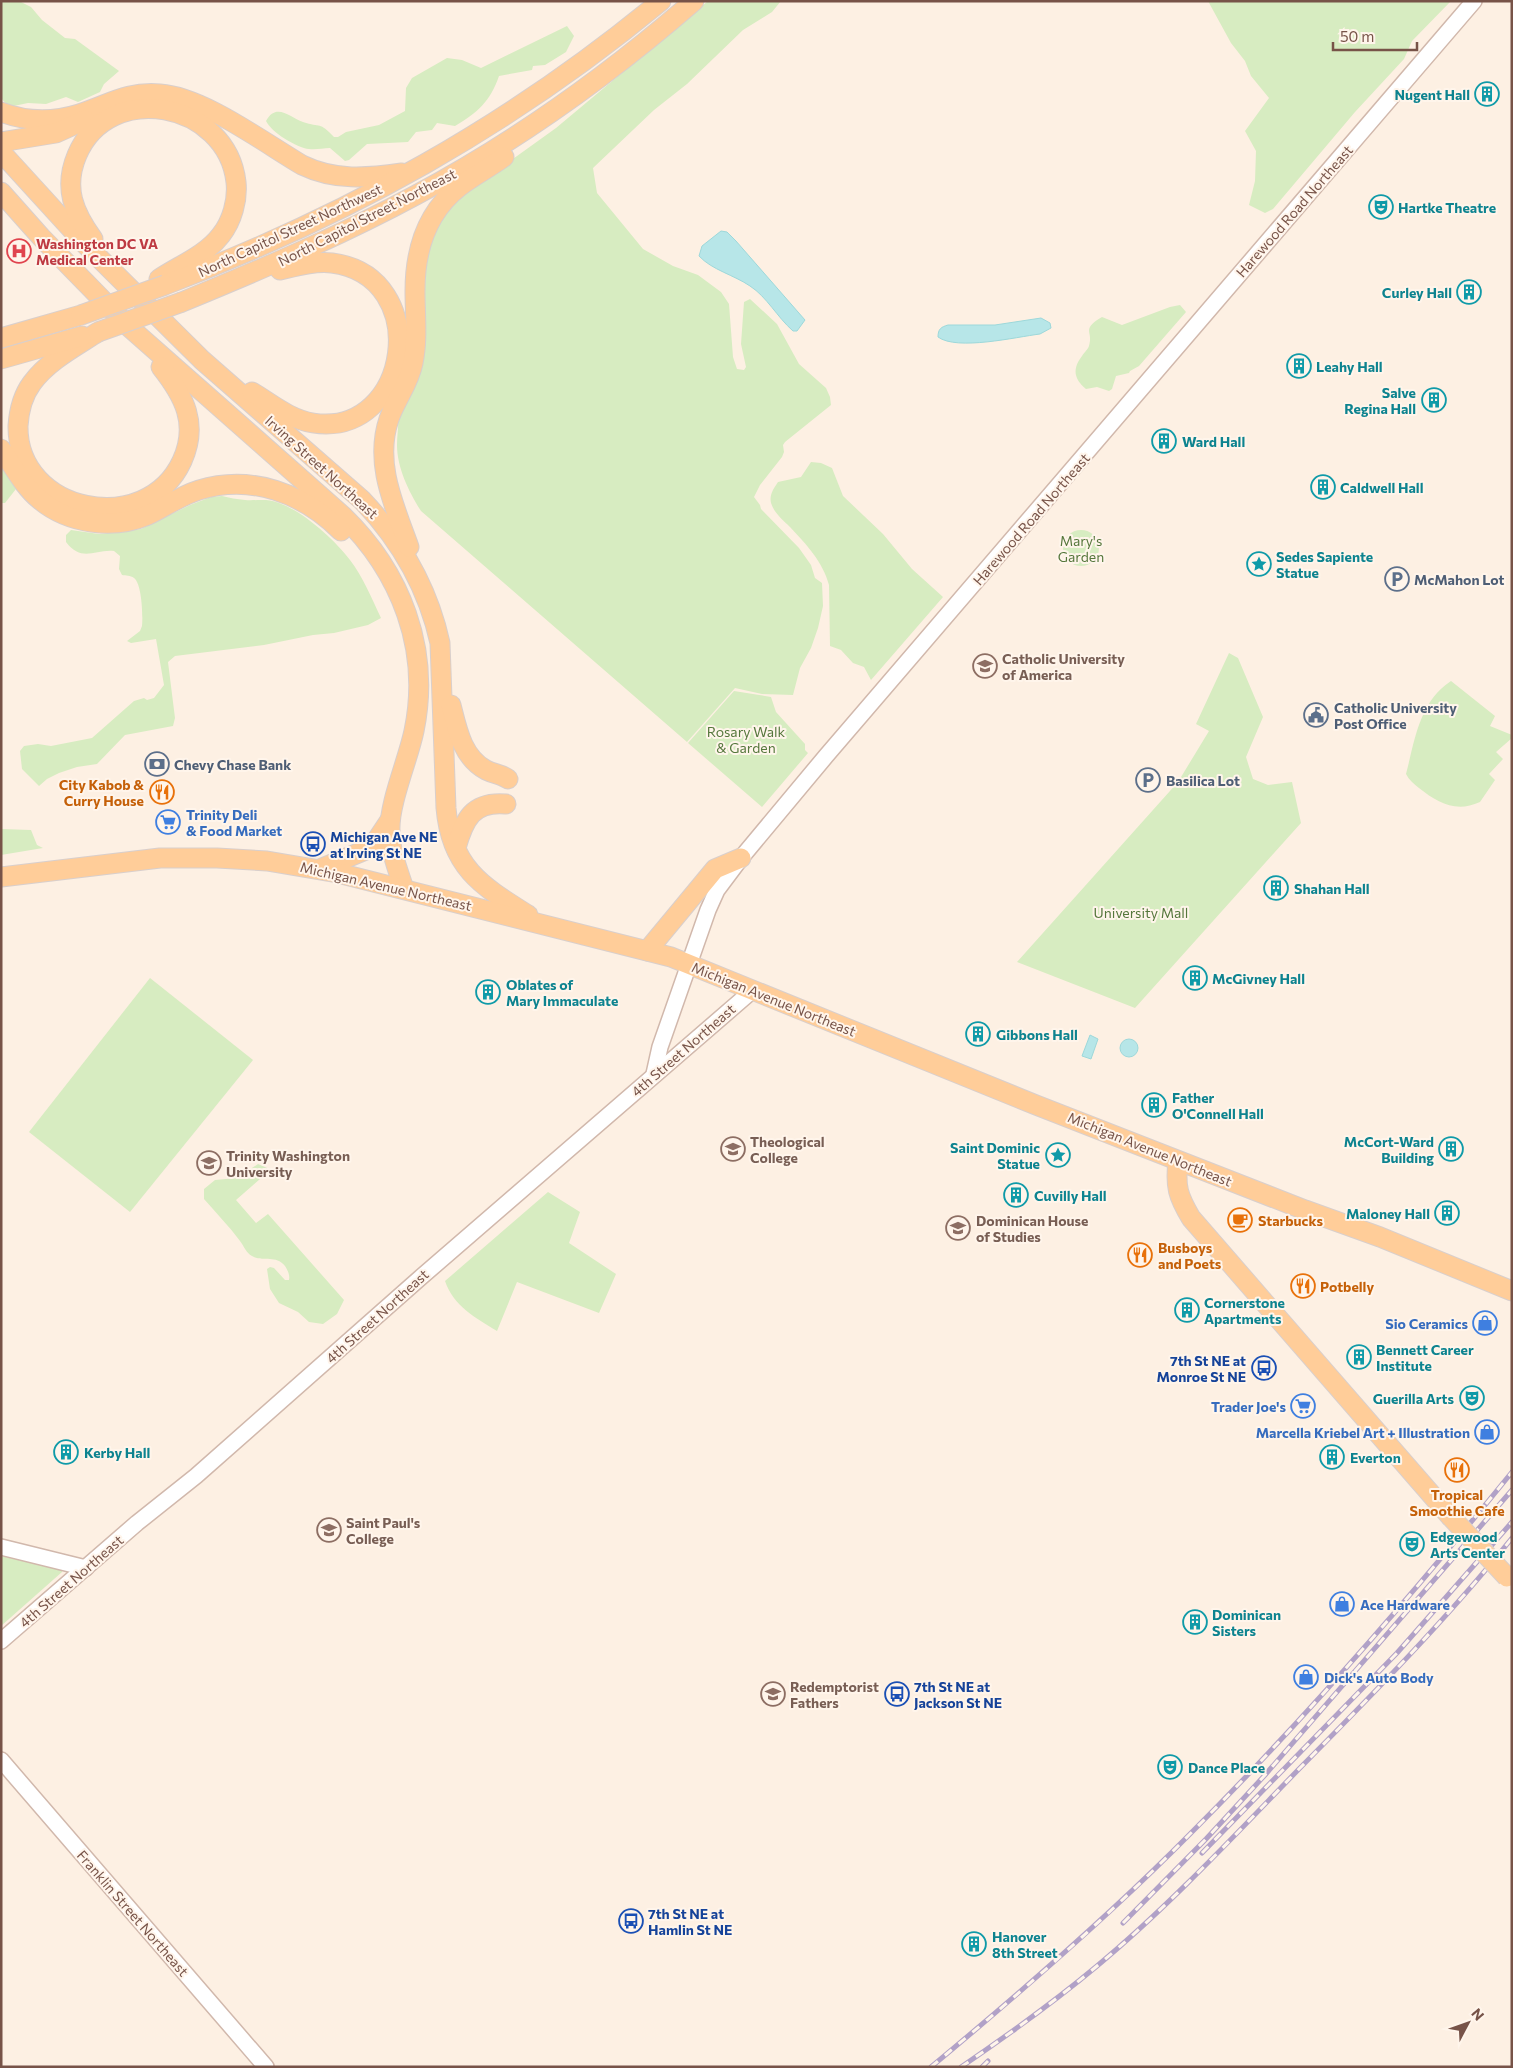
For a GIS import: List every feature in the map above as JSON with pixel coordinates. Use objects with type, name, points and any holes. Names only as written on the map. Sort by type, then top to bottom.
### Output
[{"type":"main road","points":[[639,19],[654,1]]},
{"type":"main road","name":"North Capitol Street Northwest","points":[[162,282],[302,228],[416,170],[465,142],[524,104],[590,58],[661,1]]},
{"type":"main road","name":"North Capitol Street Northeast","points":[[1,359],[98,332],[182,302],[322,242],[416,194],[470,164],[548,114],[621,61],[694,1]]},
{"type":"main road","points":[[1,112],[30,120],[48,120],[81,113],[115,99],[158,94],[185,99],[204,107],[302,165],[329,175],[360,178],[416,170]]},
{"type":"main road","points":[[1,142],[65,130],[133,96]]},
{"type":"main road","points":[[1,338],[80,315],[128,289],[162,282],[204,252],[221,236],[233,213],[237,186],[234,169],[227,151],[207,128],[180,114],[149,109],[123,114],[101,124],[80,148],[72,171],[71,193],[78,218],[128,289]]},
{"type":"main road","points":[[424,591],[388,488],[383,456],[384,438],[389,419],[408,381],[413,365],[415,271],[419,247],[428,225],[445,200],[465,183],[503,158],[548,114]]},
{"type":"main road","points":[[1,152],[128,289]]},
{"type":"main road","name":"Irving Street Northeast","points":[[1,192],[129,327],[342,514],[362,534],[378,556],[398,592],[417,649],[419,689],[411,745],[390,820],[391,844],[404,889]]},
{"type":"main road","points":[[1,209],[61,270],[86,283]]},
{"type":"main road","points":[[202,360],[282,411],[296,418],[316,423],[339,422],[361,413],[377,400],[390,383],[399,352],[398,327],[394,311],[388,299],[367,276],[347,266],[324,262],[244,277]]},
{"type":"main road","name":"Irving Street Northeast","points":[[128,289],[202,360],[367,506],[398,544],[424,591],[437,631],[442,672],[446,808],[450,833],[468,870],[480,884],[543,924]]},
{"type":"main road","points":[[98,332],[47,367],[36,378],[23,400],[18,432],[21,448],[27,462],[37,477],[51,490],[67,500],[84,505],[102,508],[118,507],[142,501],[168,483],[184,455],[189,430],[185,403],[178,389],[129,327]]},
{"type":"main road","points":[[1,331],[39,328]]},
{"type":"main road","points":[[1,449],[21,480],[40,501],[64,515],[83,521],[110,524],[126,522],[149,514],[190,493],[232,484],[274,489],[302,500],[320,512],[345,535],[368,563],[381,585],[394,615],[407,670],[411,745]]},
{"type":"main road","points":[[442,672],[456,725],[465,748],[480,766],[508,779]]},
{"type":"main road","points":[[456,848],[462,828],[476,809],[490,803],[506,804]]},
{"type":"main road","points":[[320,869],[368,849],[376,841],[390,820]]},
{"type":"main road","name":"Michigan Avenue Northeast","points":[[1,878],[121,862],[182,858],[251,859],[320,869],[671,957],[688,966],[753,990],[1178,1161],[1380,1237],[1512,1291]]},
{"type":"main road","points":[[647,951],[716,869],[741,858]]},
{"type":"main road","points":[[1178,1161],[1176,1182],[1181,1201],[1191,1218],[1450,1516],[1510,1579]]},
{"type":"street","name":"Harewood Road Northeast","points":[[654,1074],[660,1047],[688,966],[712,900],[721,884],[741,858],[1474,1]]},
{"type":"street","name":"4th Street Northeast","points":[[1,1641],[196,1476],[654,1074],[753,990]]},
{"type":"street","points":[[1,1547],[86,1568]]},
{"type":"street","name":"Franklin Street Northeast","points":[[1,1760],[266,2067]]},
{"type":"green space","points":[[1,1],[19,1],[31,7],[42,20],[65,38],[75,39],[119,71],[104,84],[100,92],[78,102],[66,97],[46,104],[28,103],[9,107],[1,98]]},
{"type":"green space","points":[[708,1],[781,1],[772,12],[743,30],[687,84],[654,110],[593,168],[597,193],[643,249],[673,266],[698,275],[721,292],[729,304],[733,357],[737,369],[744,370],[746,367],[741,344],[744,302],[750,299],[777,324],[799,364],[826,388],[831,405],[785,442],[782,457],[760,485],[754,497],[761,509],[799,548],[811,565],[815,578],[822,583],[823,606],[818,628],[811,648],[800,668],[793,695],[762,694],[735,688],[687,742],[421,511],[401,471],[397,441],[398,414],[421,272],[442,210],[556,128]]},
{"type":"green space","points":[[1208,1],[1451,1],[1412,41],[1404,59],[1355,112],[1273,209],[1265,213],[1249,205],[1255,181],[1256,151],[1245,131],[1269,98],[1251,76],[1245,61],[1231,43]]},
{"type":"green space","points":[[567,26],[574,36],[566,52],[545,65],[533,66],[532,70],[499,76],[487,100],[470,116],[455,126],[437,123],[432,130],[416,132],[408,142],[367,144],[349,160],[345,161],[330,148],[309,149],[291,143],[273,130],[266,121],[274,112],[283,112],[303,122],[322,127],[334,137],[338,137],[346,132],[379,125],[405,111],[406,88],[412,78],[447,58],[462,60],[481,68]]},
{"type":"green space","points":[[1180,305],[1186,312],[1139,366],[1129,373],[1116,376],[1112,389],[1109,391],[1097,387],[1086,389],[1079,381],[1076,374],[1077,365],[1089,346],[1089,331],[1095,321],[1102,317],[1122,325]]},
{"type":"green space","points":[[811,462],[821,463],[832,468],[843,496],[883,534],[912,569],[943,597],[871,680],[864,667],[853,663],[841,650],[830,646],[829,585],[823,569],[802,540],[772,507],[771,494],[778,482],[801,477]]},
{"type":"green space","points":[[1,467],[16,489],[5,503],[1,503]]},
{"type":"green space","points":[[222,496],[245,500],[275,501],[308,519],[327,535],[350,560],[363,581],[381,618],[368,625],[334,633],[313,635],[264,645],[175,656],[168,662],[175,718],[173,726],[125,735],[97,764],[77,767],[59,773],[47,779],[39,786],[22,769],[20,751],[24,746],[38,744],[51,746],[92,738],[134,701],[154,698],[164,685],[156,639],[131,643],[127,641],[140,631],[142,626],[141,600],[137,581],[130,576],[122,575],[119,569],[120,556],[114,551],[83,554],[66,542],[66,535],[71,530],[99,534],[141,529],[190,505],[211,497]]},
{"type":"green space","name":"Mary's Garden","points":[[1081,530],[1094,535],[1099,548],[1094,561],[1081,566],[1068,561],[1063,548],[1068,535]]},
{"type":"green space","name":"University Mall","points":[[1229,653],[1238,658],[1263,717],[1246,757],[1253,779],[1268,785],[1292,782],[1301,823],[1135,1008],[1017,962],[1178,782],[1209,731],[1196,724]]},
{"type":"green space","points":[[1451,681],[1495,716],[1490,726],[1512,735],[1512,738],[1496,752],[1503,759],[1489,774],[1495,780],[1480,802],[1463,807],[1448,805],[1433,798],[1413,783],[1406,774],[1416,735],[1425,711],[1440,690]]},
{"type":"green space","name":"Rosary Walk & Garden","points":[[734,691],[771,697],[776,712],[805,744],[805,750],[808,753],[762,807],[688,743]]},
{"type":"green space","points":[[1,829],[31,830],[37,845],[43,848],[1,855]]},
{"type":"green space","points":[[150,978],[253,1060],[130,1212],[29,1132]]},
{"type":"green space","points":[[258,1164],[267,1168],[268,1172],[236,1200],[256,1223],[268,1214],[344,1300],[337,1314],[323,1324],[309,1322],[298,1312],[279,1303],[270,1289],[267,1269],[270,1267],[274,1268],[285,1280],[289,1280],[285,1266],[277,1260],[260,1259],[250,1255],[204,1199],[204,1189],[215,1180],[237,1178]]},
{"type":"green space","points":[[548,1192],[580,1212],[569,1243],[616,1274],[599,1313],[517,1282],[497,1331],[473,1316],[460,1305],[445,1281]]},
{"type":"green space","points":[[1,1556],[62,1570],[62,1572],[1,1626]]},
{"type":"water","points":[[721,231],[727,232],[736,241],[805,320],[797,331],[793,331],[756,291],[744,282],[710,265],[699,256],[702,246]]},
{"type":"water","points":[[1041,318],[1050,323],[1051,328],[1040,334],[972,343],[947,341],[938,337],[940,329],[948,325],[995,325]]},
{"type":"water","points":[[1090,1035],[1098,1039],[1091,1059],[1082,1056]]},
{"type":"water","points":[[1129,1039],[1135,1042],[1138,1048],[1135,1054],[1129,1057],[1123,1054],[1120,1048],[1123,1042]]},
{"type":"railway","points":[[931,2067],[1095,1925],[1231,1792],[1355,1658],[1435,1566],[1512,1472]]},
{"type":"railway","points":[[1123,1923],[1206,1839],[1265,1775],[1512,1490]]},
{"type":"railway","points":[[1202,1853],[1397,1653],[1512,1522]]},
{"type":"railway","points":[[961,2067],[1081,1979],[1124,1943],[1175,1895],[1408,1657],[1512,1538]]},
{"type":"railway","points":[[982,2067],[988,2061]]},
{"type":"place","name":"Nugent Hall","points":[[1487,94]]},
{"type":"place","name":"Hartke Theatre","points":[[1381,207]]},
{"type":"place","name":"Washington DC VA Medical Center","points":[[19,251]]},
{"type":"place","name":"Curley Hall","points":[[1469,292]]},
{"type":"place","name":"Leahy Hall","points":[[1299,366]]},
{"type":"place","name":"Salve Regina Hall","points":[[1434,400]]},
{"type":"place","name":"Ward Hall","points":[[1164,441]]},
{"type":"place","name":"Caldwell Hall","points":[[1323,487]]},
{"type":"place","name":"Sedes Sapiente Statue","points":[[1259,564]]},
{"type":"place","name":"McMahon Lot","points":[[1397,579]]},
{"type":"place","name":"Catholic University of America","points":[[985,666]]},
{"type":"place","name":"Catholic University Post Office","points":[[1316,715]]},
{"type":"place","name":"Chevy Chase Bank","points":[[157,764]]},
{"type":"place","name":"Basilica Lot","points":[[1148,780]]},
{"type":"place","name":"City Kabob & Curry House","points":[[162,792]]},
{"type":"place","name":"Trinity Deli & Food Market","points":[[168,822]]},
{"type":"place","name":"Michigan Ave NE at Irving St NE","points":[[313,844]]},
{"type":"place","name":"Shahan Hall","points":[[1276,888]]},
{"type":"place","name":"McGivney Hall","points":[[1195,978]]},
{"type":"place","name":"Oblates of Mary Immaculate","points":[[488,992]]},
{"type":"place","name":"Gibbons Hall","points":[[978,1034]]},
{"type":"place","name":"Father O'Connell Hall","points":[[1154,1105]]},
{"type":"place","name":"Theological College","points":[[733,1149]]},
{"type":"place","name":"McCort-Ward Building","points":[[1451,1149]]},
{"type":"place","name":"Saint Dominic Statue","points":[[1058,1155]]},
{"type":"place","name":"Trinity Washington University","points":[[209,1163]]},
{"type":"place","name":"Cuvilly Hall","points":[[1016,1195]]},
{"type":"place","name":"Maloney Hall","points":[[1447,1213]]},
{"type":"place","name":"Starbucks","points":[[1240,1220]]},
{"type":"place","name":"Dominican House of Studies","points":[[958,1228]]},
{"type":"place","name":"Busboys and Poets","points":[[1140,1255]]},
{"type":"place","name":"Potbelly","points":[[1303,1286]]},
{"type":"place","name":"Cornerstone Apartments","points":[[1187,1310]]},
{"type":"place","name":"Sio Ceramics","points":[[1485,1323]]},
{"type":"place","name":"Bennett Career Institute","points":[[1359,1357]]},
{"type":"place","name":"7th St NE at Monroe St NE","points":[[1264,1368]]},
{"type":"place","name":"Guerilla Arts","points":[[1472,1398]]},
{"type":"place","name":"Trader Joe's","points":[[1303,1406]]},
{"type":"place","name":"Marcella Kriebel Art + Illustration","points":[[1487,1432]]},
{"type":"place","name":"Kerby Hall","points":[[66,1452]]},
{"type":"place","name":"Everton","points":[[1332,1457]]},
{"type":"place","name":"Tropical Smoothie Cafe","points":[[1457,1470]]},
{"type":"place","name":"Saint Paul's College","points":[[329,1530]]},
{"type":"place","name":"Edgewood Arts Center","points":[[1412,1544]]},
{"type":"place","name":"Ace Hardware","points":[[1342,1604]]},
{"type":"place","name":"Dominican Sisters","points":[[1195,1622]]},
{"type":"place","name":"Dick's Auto Body","points":[[1306,1677]]},
{"type":"place","name":"Redemptorist Fathers","points":[[773,1694]]},
{"type":"place","name":"7th St NE at Jackson St NE","points":[[897,1694]]},
{"type":"place","name":"Dance Place","points":[[1170,1767]]},
{"type":"place","name":"7th St NE at Hamlin St NE","points":[[631,1921]]},
{"type":"place","name":"Hanover 8th Street","points":[[974,1944]]}]
